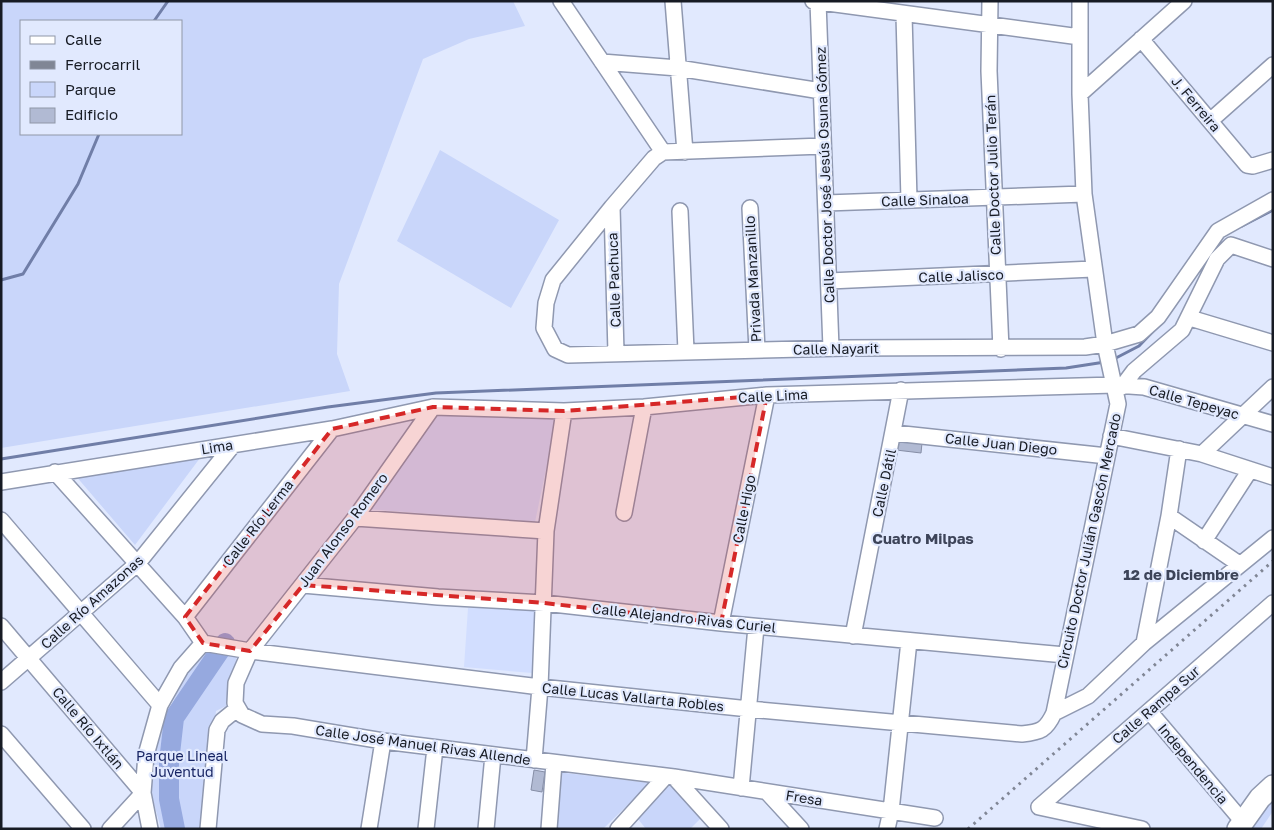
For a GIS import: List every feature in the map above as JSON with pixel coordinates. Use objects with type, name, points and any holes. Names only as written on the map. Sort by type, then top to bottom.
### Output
[{"type":"highway","points":[[1234,825],[1266,792]]},
{"type":"street","points":[[561,1],[663,152]]},
{"type":"street","points":[[673,1],[685,152]]},
{"type":"street","points":[[813,1],[904,15],[989,24],[1080,37]]},
{"type":"street","name":"Calle Doctor Julio Terán","points":[[990,1],[994,197],[1001,348]]},
{"type":"street","name":"Circuito Doctor Julián Gascón Mercado","points":[[1054,713],[1118,404],[1116,381],[1105,347],[1084,194],[1080,94],[1080,1]]},
{"type":"street","points":[[1080,94],[1184,1]]},
{"type":"street","name":"Calle Doctor José Jesús Osuna Gómez","points":[[818,2],[831,348]]},
{"type":"street","points":[[904,15],[909,200]]},
{"type":"street","name":"J. Ferreira","points":[[1142,39],[1247,165],[1253,166],[1273,160]]},
{"type":"street","points":[[602,62],[678,68],[821,91]]},
{"type":"street","points":[[1210,121],[1273,65]]},
{"type":"street","points":[[612,207],[654,158],[663,152],[824,146]]},
{"type":"street","name":"Calle Sinaloa","points":[[826,203],[1084,194]]},
{"type":"street","name":"Calle Nayarit","points":[[612,207],[553,280],[546,303],[544,328],[555,349],[568,355],[831,348],[1105,347],[1139,334],[1147,328],[1158,317],[1218,231],[1273,200]]},
{"type":"street","name":"Calle Pachuca","points":[[612,207],[616,353]]},
{"type":"street","name":"Privada Manzanillo","points":[[750,208],[757,350]]},
{"type":"street","points":[[680,211],[686,351]]},
{"type":"street","points":[[1116,381],[1134,371],[1182,330],[1190,318],[1217,260],[1231,245],[1273,259]]},
{"type":"street","name":"Calle Jalisco","points":[[829,281],[997,275],[1093,269]]},
{"type":"street","points":[[1190,318],[1273,343]]},
{"type":"street","name":"Calle Lima","points":[[433,406],[564,410],[644,407],[766,395],[1116,381]]},
{"type":"street","name":"Calle Tepeyac","points":[[1116,381],[1144,387],[1273,424]]},
{"type":"street","points":[[1202,454],[1273,386]]},
{"type":"street","name":"Calle Dátil","points":[[853,636],[901,390]]},
{"type":"street","name":"Calle Higo","points":[[721,623],[766,395]]},
{"type":"street","name":"Lima","points":[[1,482],[332,429],[433,406]]},
{"type":"street","name":"Juan Alonso Romero","points":[[250,651],[355,518],[433,406]]},
{"type":"street","points":[[624,513],[644,407]]},
{"type":"street","points":[[534,760],[540,687],[546,532],[564,410]]},
{"type":"street","name":"Calle Río Lerma","points":[[185,617],[332,429]]},
{"type":"street","name":"Calle Juan Diego","points":[[894,433],[1107,456]]},
{"type":"street","points":[[1111,436],[1202,454],[1273,477]]},
{"type":"street","name":"Calle Río Amazonas","points":[[1,682],[138,563],[232,445]]},
{"type":"street","points":[[1144,643],[1169,516],[1179,449]]},
{"type":"street","points":[[1204,541],[1250,470]]},
{"type":"street","points":[[55,472],[138,563],[185,617],[203,642],[182,668],[160,705],[146,754],[143,793],[110,829]]},
{"type":"street","points":[[1169,516],[1239,564]]},
{"type":"street","points":[[355,518],[546,532]]},
{"type":"street","points":[[1,520],[160,705]]},
{"type":"street","points":[[1054,713],[1088,696],[1144,643],[1273,538]]},
{"type":"street","name":"Calle Alejandro Rivas Curiel","points":[[304,585],[438,597],[544,603],[756,627],[1065,655]]},
{"type":"street","name":"Calle Rampa Sur","points":[[1142,829],[1039,807],[1273,603]]},
{"type":"street","name":"Calle Río Ixtlán","points":[[1,626],[143,793],[150,829]]},
{"type":"street","points":[[741,788],[756,627]]},
{"type":"street","points":[[887,829],[892,812],[909,641]]},
{"type":"street","name":"Calle Lucas Vallarta Robles","points":[[203,642],[250,651],[540,687],[749,710],[1022,734],[1036,732],[1048,726],[1054,713]]},
{"type":"street","points":[[208,829],[217,730],[222,721],[238,708],[235,703],[236,683],[250,651]]},
{"type":"street","name":"Calle José Manuel Rivas Allende","points":[[238,708],[242,715],[262,724],[293,726],[383,741],[669,777]]},
{"type":"street","name":"Independencia","points":[[1149,711],[1234,825]]},
{"type":"street","points":[[1,734],[84,829]]},
{"type":"street","points":[[369,829],[383,741]]},
{"type":"street","points":[[426,829],[435,748]]},
{"type":"street","points":[[486,829],[493,755]]},
{"type":"street","points":[[549,829],[554,763]]},
{"type":"street","points":[[627,826],[669,777],[722,829]]},
{"type":"street","name":"Fresa","points":[[669,777],[935,818]]},
{"type":"street","points":[[767,792],[801,829]]},
{"type":"highlighted area","points":[[767,395],[721,623],[544,603],[303,585],[250,651],[203,643],[185,617],[332,429],[433,407],[564,411]]},
{"type":"shaded area","points":[[441,412],[557,416],[535,522],[367,509]]},
{"type":"shaded area","points":[[468,608],[536,609],[532,673],[464,667]]},
{"type":"green space","points":[[1,1],[513,1],[525,26],[469,39],[423,59],[339,284],[337,354],[350,391],[1,448]]},
{"type":"green space","points":[[440,150],[559,220],[511,308],[397,241]]},
{"type":"green space","points":[[203,454],[135,545],[75,475]]},
{"type":"green space","name":"Parque Lineal Juventud","points":[[202,645],[238,652],[226,706],[216,711],[202,829],[161,829],[152,791],[156,752],[167,715]]},
{"type":"green space","points":[[557,772],[650,783],[603,829],[552,829]]},
{"type":"green space","points":[[673,782],[704,815],[690,829],[646,829],[638,819]]},
{"type":"green space","points":[[1273,794],[1273,811],[1261,829],[1246,829]]},
{"type":"building","points":[[898,439],[922,443],[921,453],[896,450]]},
{"type":"building","points":[[534,770],[545,772],[542,792],[531,790]]},
{"type":"waterway","points":[[155,20],[168,1]]},
{"type":"waterway","points":[[1,280],[23,274],[78,184],[99,135]]},
{"type":"waterway","points":[[1242,226],[1273,210]]},
{"type":"waterway","points":[[1114,359],[1139,346],[1160,324]]},
{"type":"waterway","points":[[1,459],[328,407],[436,393],[1066,368],[1105,362]]},
{"type":"waterway","points":[[175,829],[169,799],[169,762],[174,718],[225,643]]},
{"type":"railway","points":[[968,829],[1273,561]]},
{"type":"district","name":"Cuatro Milpas","points":[[923,539]]},
{"type":"district","name":"12 de Diciembre","points":[[1181,575]]}]
